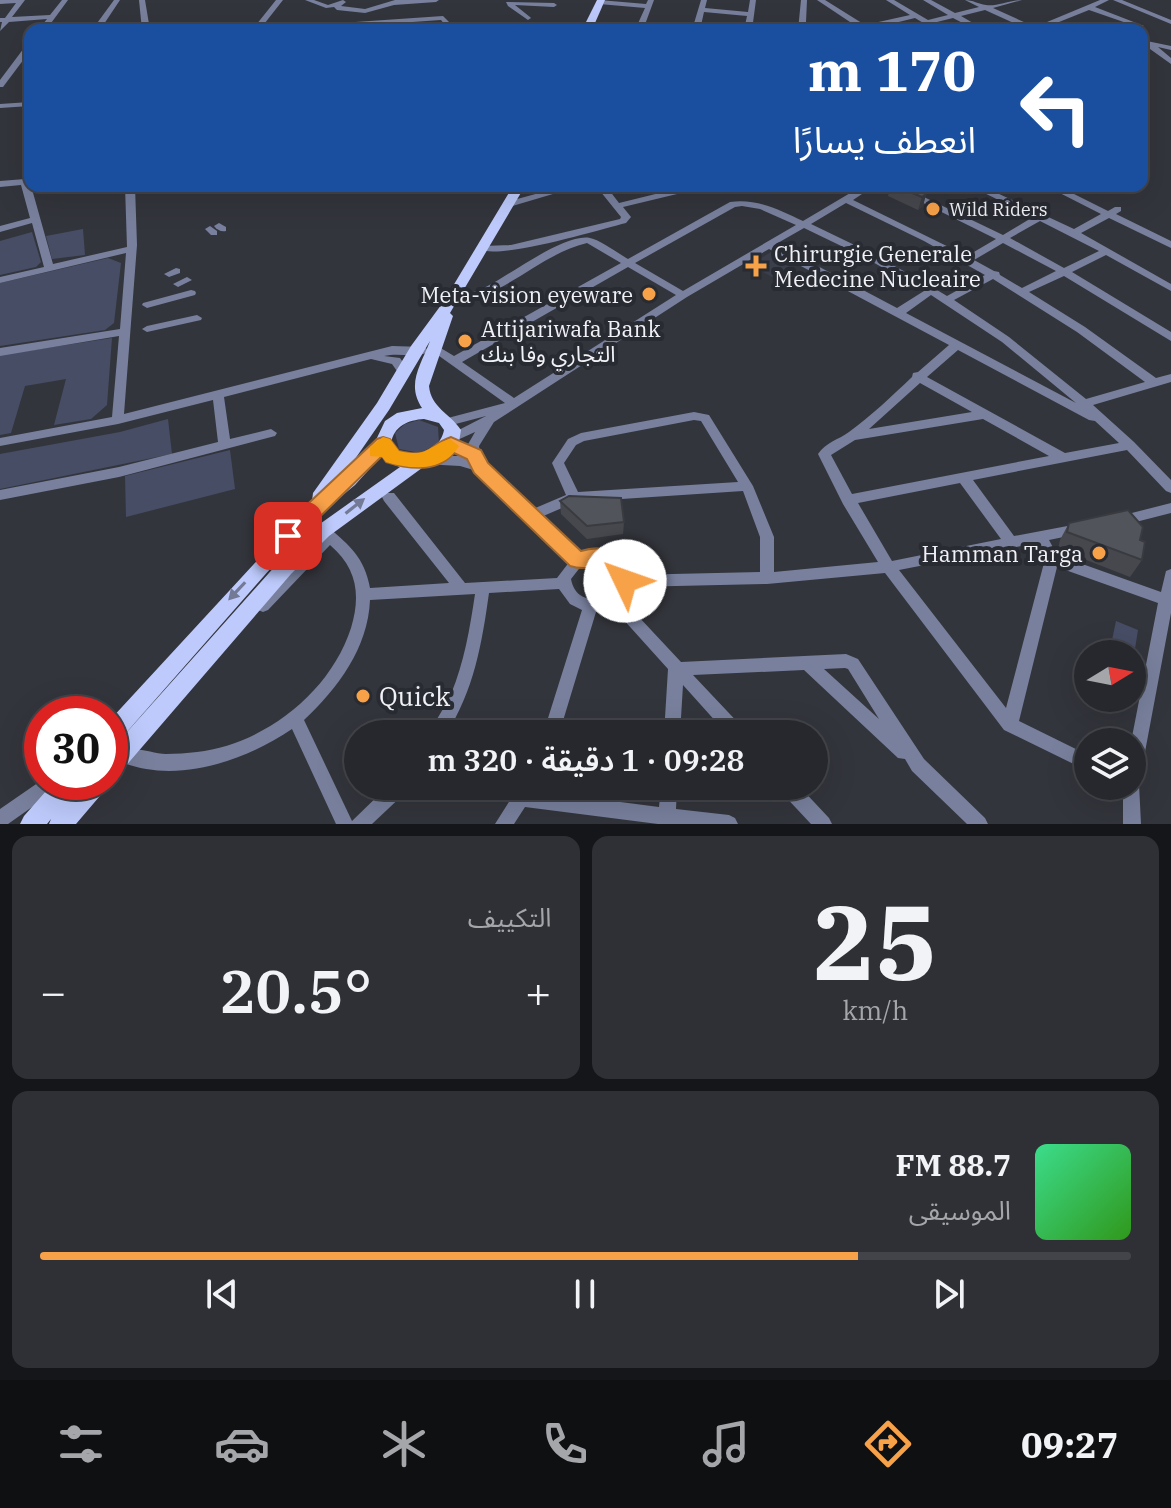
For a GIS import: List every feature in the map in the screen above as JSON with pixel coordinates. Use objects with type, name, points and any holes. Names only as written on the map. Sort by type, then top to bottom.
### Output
[{"type":"main road","points":[[590,24],[600,1]]},
{"type":"main road","points":[[128,747],[284,569],[422,462],[442,454],[447,429],[421,392],[427,351],[451,301],[516,192]]},
{"type":"main road","points":[[128,715],[309,513],[353,452],[403,371],[427,351]]},
{"type":"main road","points":[[309,513],[349,480],[383,444],[385,432],[394,422],[400,405],[403,371]]},
{"type":"main road","points":[[394,422],[413,414],[447,429]]},
{"type":"main road","points":[[383,444],[393,457],[422,462]]},
{"type":"main road","points":[[32,824],[53,800]]},
{"type":"main road","points":[[61,824],[82,800]]},
{"type":"street","points":[[47,24],[65,0]]},
{"type":"street","points":[[100,24],[117,0]]},
{"type":"street","points":[[142,0],[145,24]]},
{"type":"street","points":[[263,24],[280,0]]},
{"type":"street","points":[[308,0],[328,7],[365,11],[402,0]]},
{"type":"street","points":[[331,24],[338,6],[348,0]]},
{"type":"street","points":[[698,24],[704,0]]},
{"type":"street","points":[[748,24],[753,0]]},
{"type":"street","points":[[802,24],[804,0]]},
{"type":"street","points":[[820,0],[857,24]]},
{"type":"street","points":[[877,0],[913,17]]},
{"type":"street","points":[[889,0],[924,24]]},
{"type":"street","points":[[926,0],[970,24]]},
{"type":"street","points":[[968,0],[1020,24]]},
{"type":"street","points":[[933,24],[1019,0]]},
{"type":"street","points":[[1044,24],[1106,0]]},
{"type":"street","points":[[1116,0],[1171,22]]},
{"type":"street","points":[[0,2],[22,1]]},
{"type":"street","points":[[0,29],[4,19],[22,1]]},
{"type":"street","points":[[389,2],[430,1]]},
{"type":"street","points":[[600,1],[649,3],[641,24]]},
{"type":"street","points":[[506,2],[554,5]]},
{"type":"street","points":[[506,2],[528,18]]},
{"type":"street","points":[[1088,7],[1135,24]]},
{"type":"street","points":[[701,10],[749,14]]},
{"type":"street","points":[[365,11],[372,24],[409,24],[443,18],[448,24]]},
{"type":"street","points":[[1145,24],[1171,13]]},
{"type":"street","points":[[4,19],[52,17]]},
{"type":"street","points":[[885,24],[913,17]]},
{"type":"street","points":[[1148,45],[1171,62]]},
{"type":"street","points":[[1153,47],[1171,48]]},
{"type":"street","points":[[0,84],[24,54]]},
{"type":"street","points":[[0,106],[24,104]]},
{"type":"street","points":[[0,184],[24,182]]},
{"type":"street","points":[[28,192],[49,268]]},
{"type":"street","points":[[118,420],[122,332],[131,249],[130,192]]},
{"type":"street","points":[[509,204],[553,192]]},
{"type":"street","points":[[451,301],[476,295],[575,238],[623,221],[626,217],[606,192]]},
{"type":"street","points":[[618,206],[675,192]]},
{"type":"street","points":[[478,461],[473,446],[492,418],[512,402],[856,192]]},
{"type":"street","points":[[907,192],[1006,237],[1066,270],[1171,337]]},
{"type":"street","points":[[988,192],[1074,233],[1171,288]]},
{"type":"street","points":[[1066,192],[1113,211],[1171,245]]},
{"type":"street","points":[[846,200],[969,259],[1024,291],[1154,383]]},
{"type":"street","points":[[456,360],[736,202],[801,224],[949,299],[1016,346],[1085,403],[1114,428],[1171,488]]},
{"type":"street","points":[[1074,233],[1113,211]]},
{"type":"street","points":[[969,259],[1041,216]]},
{"type":"street","points":[[0,227],[36,218]]},
{"type":"street","points":[[484,249],[575,238],[591,241],[683,295]]},
{"type":"street","points":[[536,241],[555,252]]},
{"type":"street","points":[[768,244],[1114,428]]},
{"type":"street","points":[[0,280],[131,249]]},
{"type":"street","points":[[1024,291],[1107,251]]},
{"type":"street","points":[[949,299],[995,274]]},
{"type":"street","points":[[898,313],[933,289]]},
{"type":"street","points":[[147,305],[191,293]]},
{"type":"street","points":[[147,329],[197,318]]},
{"type":"street","points":[[0,352],[122,332]]},
{"type":"street","points":[[852,437],[917,376],[958,344]]},
{"type":"street","points":[[0,442],[118,420],[392,350],[427,351],[456,360],[512,402]]},
{"type":"street","points":[[368,358],[396,361],[403,371]]},
{"type":"street","points":[[917,376],[1063,458]]},
{"type":"street","points":[[1085,403],[1171,378]]},
{"type":"street","points":[[218,395],[225,446]]},
{"type":"street","points":[[447,429],[512,402]]},
{"type":"street","points":[[985,414],[852,437],[829,448],[824,454],[888,567],[1010,725],[1074,756]]},
{"type":"street","points":[[574,497],[558,463],[572,442],[581,437],[694,416],[709,421],[747,486],[767,537],[767,578]]},
{"type":"street","points":[[447,429],[492,418]]},
{"type":"street","points":[[447,429],[578,560]]},
{"type":"street","points":[[0,495],[225,446],[271,433]]},
{"type":"street","points":[[848,500],[1130,445]]},
{"type":"street","points":[[422,462],[478,461]]},
{"type":"street","points":[[964,478],[1011,543]]},
{"type":"street","points":[[531,516],[574,497],[747,486]]},
{"type":"street","points":[[389,497],[462,589]]},
{"type":"street","points":[[625,581],[767,578],[888,567],[1171,508]]},
{"type":"street","points":[[128,759],[234,637],[327,534],[352,558],[364,594],[361,622],[346,660],[326,689],[295,718],[257,742],[209,758],[154,764],[130,757]]},
{"type":"street","points":[[1010,725],[1052,559],[1041,537]]},
{"type":"street","points":[[590,557],[609,559],[619,566],[625,581],[615,601],[590,606],[572,599],[564,583],[566,573],[578,560],[590,557]]},
{"type":"street","points":[[1052,559],[1166,600]]},
{"type":"street","points":[[1142,728],[1171,575]]},
{"type":"street","points":[[364,594],[564,583]]},
{"type":"street","points":[[445,720],[461,691],[470,666],[483,588]]},
{"type":"street","points":[[615,601],[725,720]]},
{"type":"street","points":[[555,720],[590,606]]},
{"type":"street","points":[[676,669],[840,660],[853,664],[918,765]]},
{"type":"street","points":[[806,662],[979,824]]},
{"type":"street","points":[[673,720],[676,669]]},
{"type":"street","points":[[295,718],[345,824]]},
{"type":"street","points":[[0,819],[27,800]]},
{"type":"street","points":[[71,824],[92,800]]},
{"type":"street","points":[[360,824],[385,800]]},
{"type":"street","points":[[504,824],[521,800]]},
{"type":"street","points":[[567,800],[667,820],[729,824]]},
{"type":"street","points":[[667,820],[668,800]]},
{"type":"street","points":[[800,800],[823,824]]},
{"type":"street","points":[[1131,800],[1132,824]]},
{"type":"shaded area","points":[[83,229],[85,255],[52,259],[46,236]]},
{"type":"shaded area","points":[[32,232],[41,262],[36,267],[0,275],[0,241]]},
{"type":"shaded area","points":[[774,250],[796,262],[772,277],[750,265]]},
{"type":"shaded area","points":[[108,258],[121,263],[114,323],[105,330],[0,346],[0,283]]},
{"type":"shaded area","points":[[112,338],[107,405],[91,419],[54,425],[66,379],[25,386],[11,433],[0,435],[0,355]]},
{"type":"shaded area","points":[[168,419],[172,454],[0,489],[0,454],[120,432]]},
{"type":"shaded area","points":[[419,420],[438,427],[439,443],[420,453],[399,449],[395,433],[405,424]]},
{"type":"shaded area","points":[[230,450],[235,489],[126,517],[125,476]]},
{"type":"shaded area","points":[[1116,621],[1138,630],[1136,640],[1112,640]]},
{"type":"building","points":[[569,496],[621,498],[624,522],[587,526],[560,501]]},
{"type":"building","points":[[1128,510],[1143,527],[1140,540],[1145,542],[1142,560],[1067,532],[1069,523]]},
{"type":"slow traffic","points":[[376,452],[383,444],[393,457],[417,463],[442,454],[450,446]]},
{"type":"place","name":"Wild Riders","points":[[933,209]]},
{"type":"place","name":"Chirurgie Generale Medecine Nucleaire","points":[[756,266]]},
{"type":"place","name":"Meta-vision eyeware","points":[[649,294]]},
{"type":"place","name":"Attijariwafa Bank التجاري وفا بنك","points":[[465,341]]},
{"type":"place","name":"Hamman Targa","points":[[1099,553]]},
{"type":"place","name":"Quick","points":[[363,696]]},
{"type":"route","points":[[288,536],[383,444],[393,457],[417,463],[442,454],[451,443],[474,454],[481,468],[578,560],[590,557],[609,559],[619,566],[625,581]]}]
